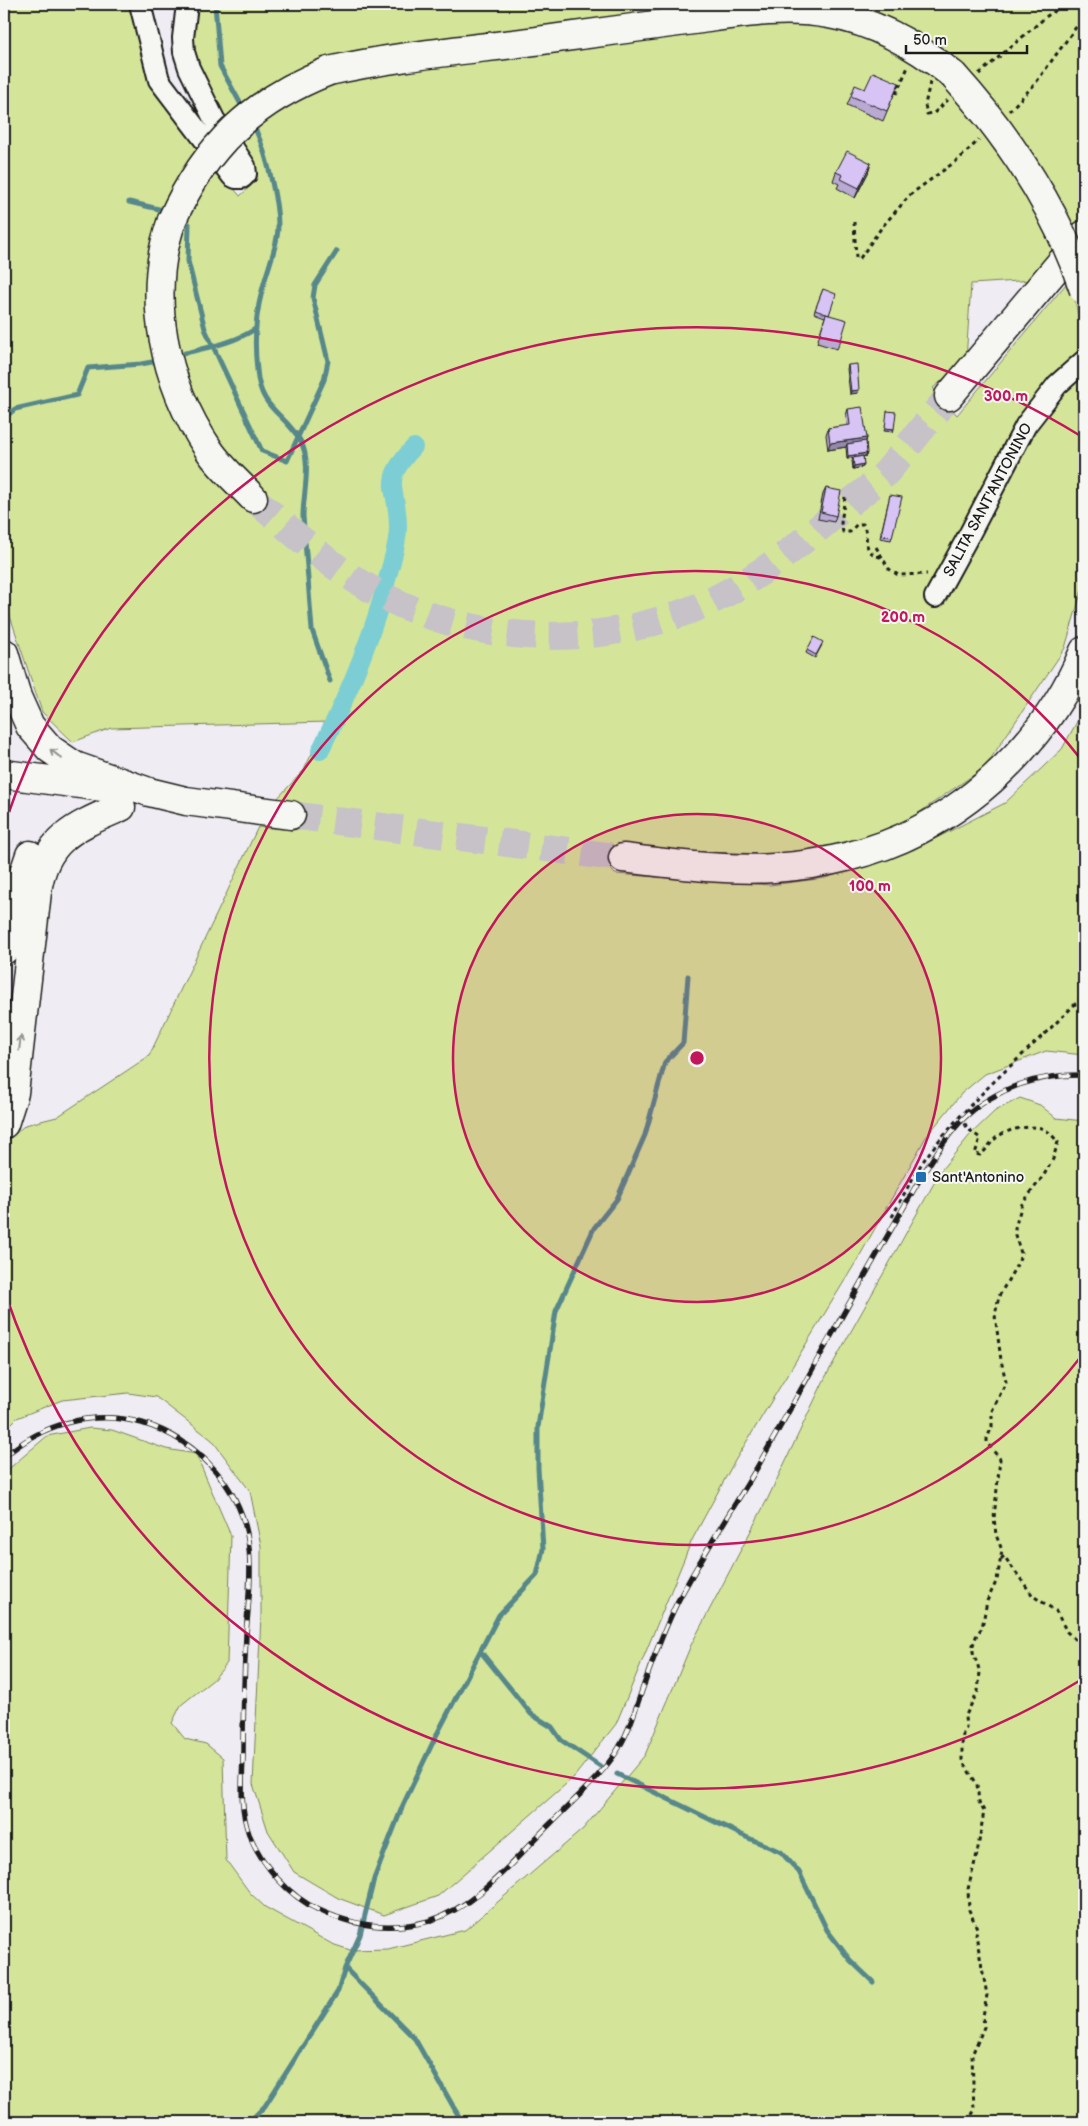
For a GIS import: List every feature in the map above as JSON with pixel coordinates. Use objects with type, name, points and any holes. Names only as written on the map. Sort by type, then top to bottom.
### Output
[{"type":"highway","points":[[253,498],[222,467],[210,451],[189,415],[172,374],[162,331],[159,287],[167,235],[172,220],[192,179],[235,127],[270,100],[308,79],[329,71],[388,60],[754,12],[789,10],[830,14],[869,24],[913,45],[953,75],[997,126],[1034,182],[1067,245],[1084,290]]},
{"type":"highway","points":[[949,396],[1084,234]]},
{"type":"highway","points":[[623,858],[719,868],[775,868],[830,860],[861,852],[916,831],[966,800],[1007,765],[1026,745],[1056,704],[1084,651]]},
{"type":"highway","points":[[4,653],[22,712],[34,732],[50,749],[75,766],[149,792],[186,801],[291,815]]},
{"type":"highway","points":[[4,774],[149,792]]},
{"type":"highway","points":[[4,950],[26,864],[38,842],[46,833],[66,818],[89,810],[186,801]]},
{"type":"highway","points":[[4,1124],[14,1093],[37,892],[42,869],[52,849],[70,831],[81,824],[121,807]]},
{"type":"street","points":[[140,4],[159,80],[232,176],[242,178],[246,174],[245,166],[214,119],[189,68],[184,52],[183,38],[187,4]]},
{"type":"street","name":"SALITA SANT'ANTONINO","points":[[934,597],[1026,426],[1057,385],[1084,361]]},
{"type":"path","points":[[1005,116],[1035,84],[1084,16]]},
{"type":"path","points":[[854,222],[856,258],[860,258],[882,227],[911,194],[959,159],[981,139]]},
{"type":"path","points":[[845,497],[841,523],[843,532],[850,532],[858,524],[864,524],[867,546],[871,553],[883,558]]},
{"type":"path","points":[[876,547],[889,569],[898,575],[927,574],[950,570]]},
{"type":"path","points":[[892,1217],[924,1160],[972,1104],[1084,996]]},
{"type":"path","points":[[968,2122],[974,2111],[972,2055],[984,2027],[983,2016],[987,1995],[976,1935],[977,1928],[969,1910],[968,1889],[977,1854],[984,1811],[979,1802],[977,1784],[962,1761],[962,1745],[963,1733],[966,1728],[965,1717],[978,1691],[980,1672],[973,1652],[973,1645],[977,1634],[982,1628],[987,1600],[996,1580],[1002,1550],[996,1535],[994,1518],[1000,1459],[992,1450],[987,1438],[992,1427],[992,1411],[1006,1382],[995,1315],[999,1296],[1022,1253],[1015,1236],[1015,1228],[1022,1204],[1044,1175],[1053,1159],[1058,1142],[1048,1131],[1042,1128],[1014,1129],[996,1138],[980,1155],[975,1154],[980,1138],[969,1131],[963,1119],[972,1104]]},
{"type":"path","points":[[1000,1559],[1004,1556],[1033,1596],[1056,1611],[1067,1632],[1084,1648]]},
{"type":"green space","points":[[4,4],[133,4],[163,103],[240,196],[256,181],[256,165],[219,114],[191,56],[195,4],[1084,4],[1084,222],[1035,280],[971,284],[966,360],[933,388],[957,415],[1071,278],[1084,348],[1084,583],[1065,648],[985,767],[904,823],[840,846],[769,854],[628,850],[612,845],[605,853],[605,863],[615,874],[770,885],[825,878],[913,850],[1005,803],[1062,749],[1084,709],[1084,1055],[1046,1051],[985,1074],[962,1093],[926,1137],[859,1257],[733,1464],[692,1540],[616,1724],[574,1777],[438,1896],[384,1915],[338,1898],[294,1872],[268,1831],[253,1784],[261,1616],[261,1546],[250,1491],[212,1440],[156,1397],[128,1393],[62,1400],[17,1418],[4,1431],[4,1144],[25,1125],[57,1117],[149,1056],[258,827],[293,830],[296,804],[274,802],[304,770],[327,722],[111,728],[73,742],[42,712],[4,598]]},
{"type":"green space","points":[[1020,1098],[1040,1105],[1056,1118],[1084,1121],[1084,2122],[4,2122],[4,1473],[47,1436],[90,1428],[112,1430],[166,1449],[196,1454],[231,1536],[227,1663],[214,1679],[181,1705],[172,1723],[185,1739],[206,1744],[223,1758],[226,1860],[250,1893],[265,1907],[332,1944],[350,1950],[388,1949],[465,1930],[583,1829],[645,1755],[691,1645],[768,1498],[826,1376],[942,1169],[970,1135],[995,1111]]},
{"type":"building","points":[[873,72],[899,83],[887,111],[851,96],[855,85],[865,89]]},
{"type":"building","points":[[847,151],[871,163],[859,188],[841,179],[843,175],[836,172]]},
{"type":"building","points":[[823,289],[836,294],[829,315],[815,310]]},
{"type":"building","points":[[826,314],[847,320],[841,340],[820,334]]},
{"type":"building","points":[[857,364],[859,390],[851,391],[848,365]]},
{"type":"building","points":[[862,407],[867,438],[830,443],[828,428],[850,425],[848,409]]},
{"type":"building","points":[[887,411],[896,412],[894,429],[885,428]]},
{"type":"building","points":[[866,441],[867,453],[848,456],[847,444]]},
{"type":"building","points":[[863,456],[864,464],[854,466],[853,458]]},
{"type":"building","points":[[826,488],[841,491],[836,516],[821,512]]},
{"type":"building","points":[[890,495],[902,497],[892,537],[881,535]]},
{"type":"building","points":[[814,637],[823,642],[816,655],[807,650]]},
{"type":"waterway","points":[[215,4],[220,66],[244,110]]},
{"type":"waterway","points":[[252,123],[267,162],[275,196],[278,226],[276,244],[258,311],[255,340],[257,370],[259,384],[268,403],[295,432],[304,450],[306,479],[303,516],[312,630],[330,681]]},
{"type":"waterway","points":[[129,202],[167,211]]},
{"type":"waterway","points":[[181,218],[189,224],[188,261],[205,329],[262,451],[287,461],[324,380],[328,361],[313,298],[315,285],[337,251]]},
{"type":"waterway","points":[[185,353],[230,341],[255,329]]},
{"type":"waterway","points":[[4,418],[15,409],[77,395],[88,368],[152,362]]},
{"type":"waterway","points":[[320,751],[350,687],[382,599],[397,540],[398,528],[393,478],[396,470],[414,447]]},
{"type":"waterway","points":[[249,2122],[265,2106],[338,1991],[345,1968],[360,1935],[374,1879],[403,1805],[435,1738],[499,1615],[537,1575],[543,1549],[538,1468],[538,1427],[556,1311],[594,1228],[617,1199],[645,1135],[665,1062],[683,1043],[688,976]]},
{"type":"waterway","points":[[481,1652],[531,1714],[552,1727],[561,1740],[600,1766]]},
{"type":"waterway","points":[[617,1774],[781,1852],[799,1872],[827,1930],[850,1960],[873,1982]]},
{"type":"waterway","points":[[345,1968],[415,2039],[462,2122]]},
{"type":"tunnel","points":[[253,498],[304,542],[345,573],[399,604],[442,620],[487,630],[532,635],[578,635],[624,629],[668,618],[711,601],[728,593],[776,562],[884,475],[949,396]]},
{"type":"tunnel","points":[[291,815],[623,858]]},
{"type":"railway","points":[[4,1457],[19,1445],[35,1436],[68,1422],[86,1419],[123,1419],[142,1423],[181,1441],[199,1454],[214,1469],[238,1506],[245,1526],[249,1548],[250,1580],[243,1711],[242,1796],[246,1825],[254,1846],[269,1868],[287,1888],[297,1897],[319,1910],[345,1920],[372,1925],[401,1926],[429,1921],[447,1914],[464,1904],[495,1880],[584,1790],[615,1754],[629,1728],[664,1631],[687,1584],[758,1466],[921,1177],[941,1146],[964,1118],[990,1098],[1035,1080],[1068,1075],[1084,1075]]},
{"type":"place","name":"Sant'Antonino","points":[[921,1177]]}]
